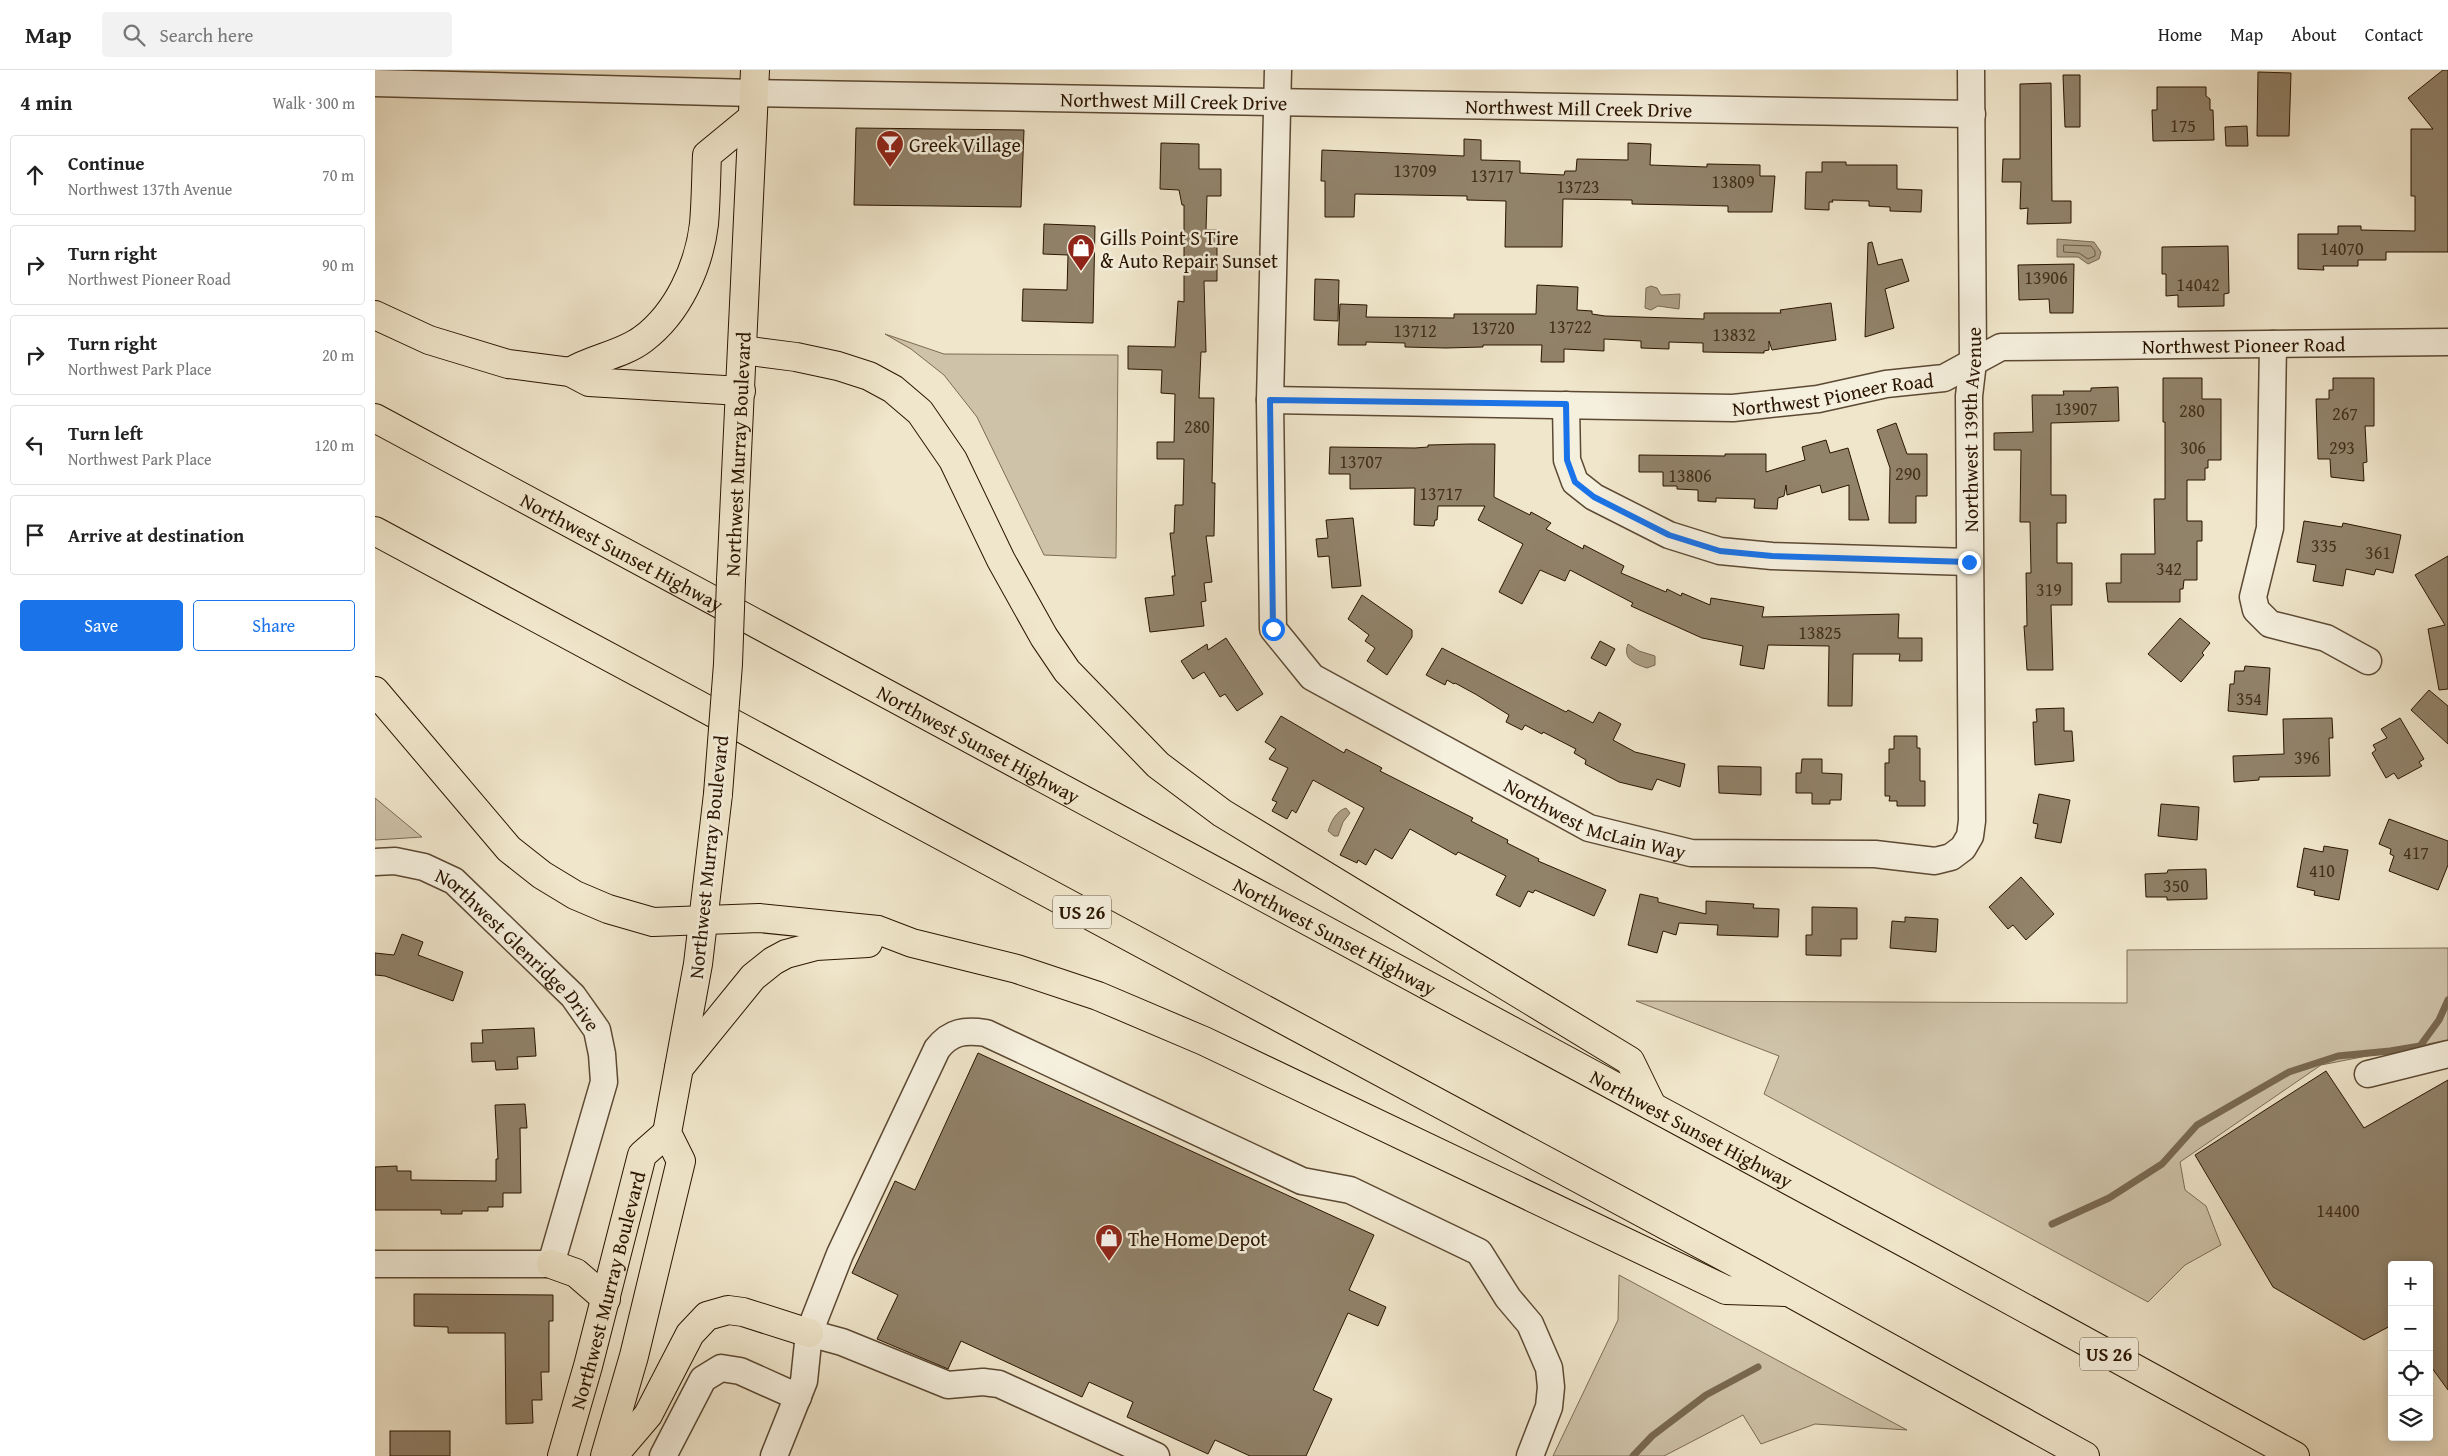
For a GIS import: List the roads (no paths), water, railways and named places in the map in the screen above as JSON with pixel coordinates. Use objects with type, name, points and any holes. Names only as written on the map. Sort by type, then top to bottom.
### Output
[{"type":"main road","name":"Northwest Murray Boulevard","points":[[605,1456],[634,1356],[681,1161],[667,1133],[698,964],[718,794],[728,664],[753,94]]},
{"type":"main road","points":[[570,372],[584,363],[643,340],[663,319],[677,300],[693,268],[704,225],[707,155],[753,94]]},
{"type":"main road","points":[[375,315],[429,340],[508,364],[570,372],[589,382],[741,391]]},
{"type":"main road","points":[[743,350],[796,357],[838,366],[869,376],[893,389],[920,412],[953,460],[1001,560],[1044,637],[1067,671],[1159,765],[1222,813],[1630,1061],[1652,1106]]},
{"type":"main road","name":"Northwest Sunset Highway","points":[[375,418],[1652,1106],[2295,1456]]},
{"type":"main road","name":"US 26","points":[[375,531],[1789,1292],[2085,1456]]},
{"type":"main road","points":[[375,692],[509,849],[543,875],[575,895],[609,909],[653,922],[759,918],[878,930],[912,943],[1017,969],[1080,990],[1197,1037],[1726,1290],[1789,1292]]},
{"type":"main road","points":[[679,1068],[753,978],[786,954],[816,946],[912,943]]},
{"type":"main road","name":"Northwest Murray Boulevard","points":[[562,1456],[606,1299],[642,1155],[667,1133]]},
{"type":"main road","points":[[551,1264],[576,1273],[606,1299]]},
{"type":"main road","points":[[613,1456],[648,1416],[690,1334],[707,1316],[728,1310],[743,1312],[809,1333]]},
{"type":"street","points":[[1270,400],[1278,70]]},
{"type":"street","name":"Northwest 139th Avenue","points":[[1963,848],[1970,836],[1972,821],[1969,562],[1969,396],[1973,362],[1971,70]]},
{"type":"street","name":"Northwest Mill Creek Drive","points":[[375,83],[659,79],[753,94],[1277,101],[1972,114]]},
{"type":"street","name":"Northwest Pioneer Road","points":[[1270,400],[1733,408],[1818,399],[1886,384],[1945,378],[2001,346],[2448,342]]},
{"type":"street","points":[[2273,344],[2270,528],[2253,597],[2256,610],[2270,624],[2326,638],[2368,661]]},
{"type":"street","name":"Northwest McLain Way","points":[[1270,400],[1273,629],[1311,677],[1589,828],[1691,852],[1875,854],[1935,861],[1951,857],[1963,848]]},
{"type":"street","points":[[1566,404],[1567,460],[1575,482],[1594,497],[1669,535],[1720,551],[1772,556],[1969,562]]},
{"type":"street","name":"Northwest Glenridge Drive","points":[[375,862],[395,861],[425,867],[454,881],[573,996],[597,1030],[603,1054],[603,1082],[551,1264]]},
{"type":"street","points":[[774,1456],[804,1381],[809,1333],[840,1254],[937,1049],[945,1039],[958,1033],[986,1033],[1302,1181],[1350,1190],[1479,1252],[1508,1298],[1530,1324],[1549,1368],[1551,1387],[1549,1407],[1530,1456]]},
{"type":"street","points":[[2368,1074],[2448,1054]]},
{"type":"street","points":[[375,1264],[551,1264]]},
{"type":"street","points":[[809,1333],[842,1342],[948,1385],[983,1382],[999,1384],[1156,1456]]},
{"type":"street","points":[[663,1456],[703,1379],[721,1368],[740,1371],[798,1397]]},
{"type":"water","points":[[2057,239],[2094,242],[2101,252],[2099,259],[2088,264],[2078,257],[2057,257]]},
{"type":"water","points":[[1651,286],[1657,288],[1661,295],[1680,294],[1679,309],[1658,306],[1651,310],[1645,308],[1646,288]]},
{"type":"water","points":[[1628,644],[1639,651],[1655,656],[1655,665],[1647,668],[1631,660],[1627,654]]},
{"type":"water","points":[[1346,808],[1350,813],[1343,822],[1338,836],[1334,836],[1328,831],[1334,817],[1342,809]]},
{"type":"waterway","points":[[2052,1224],[2109,1198],[2162,1164],[2197,1125],[2289,1072],[2338,1056],[2420,1046],[2439,1020],[2448,1000]]},
{"type":"waterway","points":[[1633,1456],[1652,1436],[1706,1395],[1758,1367]]},
{"type":"place","name":"Greek Village","points":[[890,168]]},
{"type":"place","name":"Gills Point S Tire & Auto Repair Sunset","points":[[1081,272]]},
{"type":"place","name":"The Home Depot","points":[[1109,1262]]}]
